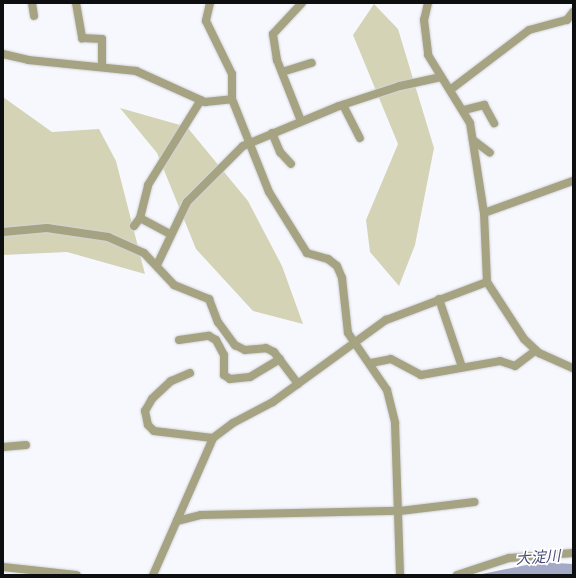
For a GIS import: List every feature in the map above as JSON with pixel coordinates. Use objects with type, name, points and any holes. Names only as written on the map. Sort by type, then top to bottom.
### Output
[{"type":"street","points":[[32,3],[34,16]]},
{"type":"street","points":[[76,3],[82,38],[102,39],[102,67]]},
{"type":"street","points":[[210,3],[206,21],[232,74],[232,99],[251,142],[269,192],[299,243],[307,253],[328,259],[337,266],[342,278],[344,322],[355,342],[385,384],[395,423],[400,510],[400,575]]},
{"type":"street","points":[[301,121],[276,60],[273,34],[302,3]]},
{"type":"street","points":[[428,3],[424,40],[428,55],[464,110],[472,140],[484,213],[487,282],[536,350],[573,368]]},
{"type":"street","points":[[450,90],[529,30],[566,20],[573,12]]},
{"type":"street","points":[[3,54],[28,60],[136,71],[201,100],[232,99]]},
{"type":"street","points":[[282,72],[312,63]]},
{"type":"street","points":[[157,265],[162,260],[170,234],[187,202],[251,142],[341,106],[441,77]]},
{"type":"street","points":[[134,226],[140,218],[148,185],[201,100]]},
{"type":"street","points":[[464,110],[484,105],[494,123]]},
{"type":"street","points":[[341,106],[345,125]]},
{"type":"street","points":[[341,106],[360,138]]},
{"type":"street","points":[[272,133],[280,152],[291,164]]},
{"type":"street","points":[[472,140],[490,153]]},
{"type":"street","points":[[484,213],[573,181]]},
{"type":"street","points":[[140,218],[170,234]]},
{"type":"street","points":[[3,232],[47,228],[108,236],[144,253],[157,265],[174,285],[203,294],[209,299],[218,322],[235,345],[245,350],[266,348],[280,359],[298,384]]},
{"type":"street","points":[[153,575],[213,438],[298,384],[386,320],[487,282]]},
{"type":"street","points":[[439,299],[462,366]]},
{"type":"street","points":[[179,340],[209,336],[216,340],[224,355],[224,375],[230,379],[250,377],[280,359]]},
{"type":"street","points":[[371,363],[391,359],[421,375],[462,366],[500,361],[515,366],[536,350]]},
{"type":"street","points":[[190,373],[171,381],[152,399],[145,411],[148,425],[154,431],[213,438]]},
{"type":"street","points":[[3,447],[26,445]]},
{"type":"street","points":[[177,521],[237,513],[400,510],[474,502]]},
{"type":"street","points":[[457,575],[508,558],[573,553]]},
{"type":"street","points":[[3,567],[77,575]]},
{"type":"shaded area","points":[[374,4],[398,29],[434,148],[415,245],[399,286],[370,252],[366,220],[398,144],[353,35]]},
{"type":"shaded area","points":[[3,97],[52,132],[99,129],[116,161],[145,274],[67,252],[3,255]]},
{"type":"shaded area","points":[[120,108],[187,127],[248,201],[282,266],[303,324],[253,311],[196,249],[157,153]]},
{"type":"water","points":[[541,562],[573,564],[573,575],[477,575]]},
{"type":"water label","name":"大淀川","points":[[538,557]]}]
